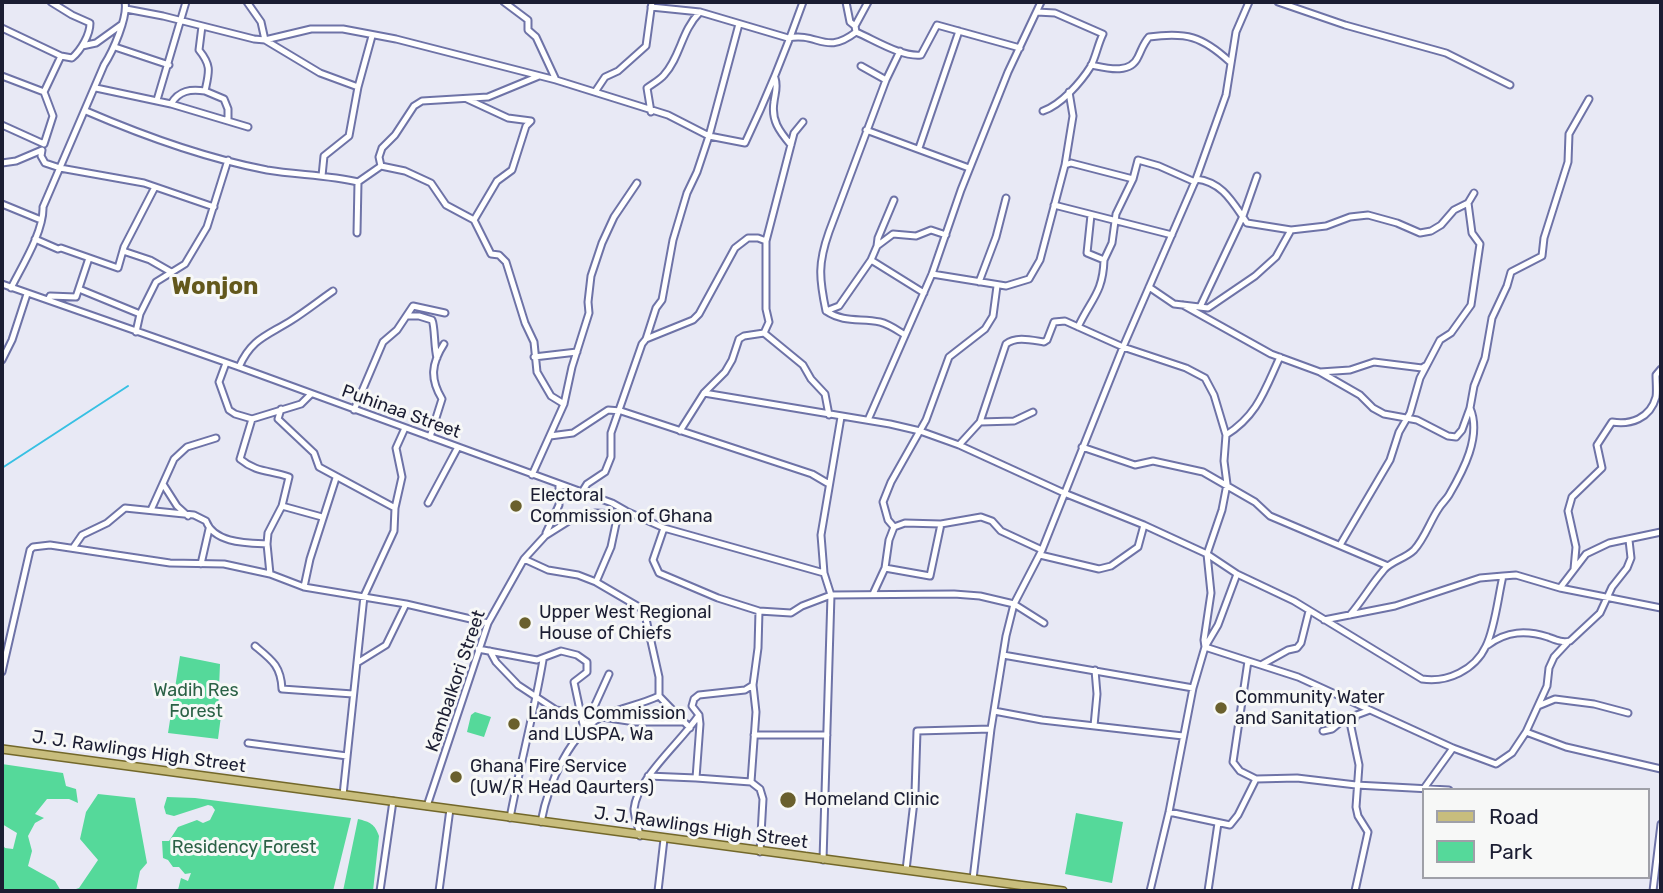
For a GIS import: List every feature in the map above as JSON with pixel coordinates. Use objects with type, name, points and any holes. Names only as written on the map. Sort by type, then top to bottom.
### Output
[{"type":"main road","name":"J. J. Rawlings High Street","points":[[2,749],[973,879],[1025,889],[1063,891]]},
{"type":"street","points":[[2,28],[61,56],[72,58],[82,47],[90,23],[51,2]]},
{"type":"street","points":[[158,100],[186,2]]},
{"type":"street","points":[[247,2],[261,22],[265,40],[320,73],[358,87]]},
{"type":"street","points":[[504,2],[528,20],[528,30],[536,37],[556,79]]},
{"type":"street","points":[[11,288],[35,239],[43,207],[104,65],[115,47],[126,5],[254,39],[265,40],[311,29],[343,29],[396,39],[556,79],[651,112],[668,115],[709,136],[745,143],[775,78],[803,2]]},
{"type":"street","points":[[846,2],[850,22],[856,29],[900,51],[918,56],[937,25],[1020,48]]},
{"type":"street","points":[[595,92],[605,77],[618,71],[646,46],[652,5],[700,12],[788,38],[799,36],[835,44],[845,40],[856,29],[868,2]]},
{"type":"street","points":[[868,421],[932,274],[969,168],[1041,2]]},
{"type":"street","points":[[973,879],[991,729],[1014,604],[1041,552],[1123,347],[1195,181],[1226,95],[1236,32],[1250,2]]},
{"type":"street","points":[[1278,2],[1345,25],[1446,53],[1510,85]]},
{"type":"street","points":[[651,112],[646,88],[664,76],[674,60],[689,23],[700,12]]},
{"type":"street","points":[[1037,12],[1055,13],[1103,34],[1091,65],[1069,92],[1051,108],[1043,111]]},
{"type":"street","points":[[82,47],[96,43],[121,24]]},
{"type":"street","points":[[582,492],[587,484],[605,472],[611,457],[611,433],[621,411],[642,344],[656,308],[662,300],[673,240],[687,193],[709,136],[738,24]]},
{"type":"street","points":[[202,26],[199,50],[208,61],[209,70],[205,91]]},
{"type":"street","points":[[919,148],[958,31]]},
{"type":"street","points":[[1091,65],[1116,70],[1130,66],[1137,60],[1149,37],[1176,33],[1211,44],[1230,62]]},
{"type":"street","points":[[322,176],[324,156],[349,136],[358,87],[372,36]]},
{"type":"street","points":[[115,47],[169,65]]},
{"type":"street","points":[[826,311],[819,279],[821,257],[866,130],[900,51]]},
{"type":"street","points":[[61,56],[44,92],[53,116],[41,156],[46,163],[155,187],[214,207]]},
{"type":"street","points":[[861,66],[886,80]]},
{"type":"street","points":[[2,76],[44,92]]},
{"type":"street","points":[[381,166],[379,157],[382,148],[395,135],[414,106],[422,101],[488,97],[539,76]]},
{"type":"street","points":[[775,78],[778,86],[773,117],[791,145]]},
{"type":"street","points":[[96,88],[158,100],[248,127]]},
{"type":"street","points":[[171,104],[175,97],[189,89],[205,91],[224,99],[228,109],[228,121]]},
{"type":"street","points":[[932,274],[998,286],[1029,279],[1040,260],[1065,165],[1073,116],[1069,92]]},
{"type":"street","points":[[466,98],[475,105],[491,109],[508,118],[531,121],[526,126],[512,170],[497,181],[474,220]]},
{"type":"street","points":[[1183,305],[1230,333],[1280,357],[1320,372],[1360,395],[1373,408],[1384,414],[1417,419],[1448,436],[1456,437],[1462,430],[1470,408],[1474,386],[1485,358],[1492,318],[1511,272],[1542,256],[1544,238],[1568,162],[1569,134],[1590,99]]},
{"type":"street","points":[[86,111],[170,145],[265,169],[358,182],[381,166],[405,171],[431,183],[446,205],[474,220],[491,254],[499,255],[506,262],[514,280],[525,323],[534,342],[537,372],[551,396],[564,404]]},
{"type":"street","points":[[765,333],[769,322],[766,309],[766,241],[794,133],[803,122]]},
{"type":"street","points":[[2,125],[43,147]]},
{"type":"street","points":[[866,130],[969,168]]},
{"type":"street","points":[[2,163],[16,161],[43,147]]},
{"type":"street","points":[[136,332],[140,314],[156,282],[185,264],[207,228],[228,160]]},
{"type":"street","points":[[1078,327],[1104,280],[1104,260],[1112,243],[1116,214],[1133,178],[1138,160],[1195,181],[1206,181],[1220,188],[1237,205],[1250,224],[1291,230],[1326,226],[1350,217],[1368,215],[1420,233],[1431,231],[1441,225],[1454,210],[1468,203],[1474,192]]},
{"type":"street","points":[[1065,165],[1071,163],[1133,178]]},
{"type":"street","points":[[1200,307],[1243,216],[1257,176]]},
{"type":"street","points":[[357,233],[358,182]]},
{"type":"street","points":[[533,475],[564,404],[589,313],[591,276],[602,243],[614,217],[637,183]]},
{"type":"street","points":[[35,239],[118,268],[123,251],[155,187]]},
{"type":"street","points":[[979,282],[996,237],[1006,198]]},
{"type":"street","points":[[826,311],[839,306],[871,260],[894,200]]},
{"type":"street","points":[[1320,372],[1350,370],[1374,362],[1422,368],[1427,364],[1436,352],[1440,340],[1451,332],[1471,306],[1480,244],[1472,233],[1468,203]]},
{"type":"street","points":[[2,204],[41,220]]},
{"type":"street","points":[[1054,205],[1172,234]]},
{"type":"street","points":[[1091,215],[1087,253],[1104,260]]},
{"type":"street","points":[[877,246],[893,234],[916,236],[931,230],[946,235]]},
{"type":"street","points":[[1149,287],[1174,304],[1208,308],[1255,276],[1276,257],[1291,230]]},
{"type":"street","points":[[646,339],[693,320],[699,314],[735,248],[748,238],[766,241]]},
{"type":"street","points":[[123,251],[150,260],[171,272]]},
{"type":"street","points":[[48,300],[50,296],[76,297],[89,258]]},
{"type":"street","points":[[871,260],[924,293]]},
{"type":"street","name":"Puhinaa Street","points":[[2,284],[239,367],[612,503],[626,511]]},
{"type":"street","points":[[894,527],[888,520],[883,502],[891,482],[936,397],[949,357],[985,329],[993,316],[998,286]]},
{"type":"street","points":[[79,289],[140,314]]},
{"type":"street","points":[[239,367],[255,341],[290,322],[333,290]]},
{"type":"street","points":[[2,360],[12,341],[27,294]]},
{"type":"street","points":[[354,410],[383,342],[397,330],[413,306],[445,313]]},
{"type":"street","points":[[826,311],[846,320],[881,322],[905,335]]},
{"type":"street","points":[[408,316],[432,320],[437,358]]},
{"type":"street","points":[[958,445],[980,422],[1006,344],[1020,339],[1044,342],[1054,322],[1078,327],[1123,347],[1186,368],[1205,378],[1214,395],[1226,435],[1224,461],[1227,484],[1222,510],[1207,554],[1211,593],[1203,640],[1205,648]]},
{"type":"street","points":[[680,431],[704,393],[725,372],[739,339],[765,333]]},
{"type":"street","points":[[765,333],[803,365],[825,394],[829,415]]},
{"type":"street","points":[[430,437],[442,399],[432,376],[444,344]]},
{"type":"street","points":[[534,357],[577,352]]},
{"type":"street","points":[[1226,435],[1241,426],[1261,401],[1280,357]]},
{"type":"street","points":[[226,363],[219,382],[229,410],[235,414],[252,419],[301,404],[311,394]]},
{"type":"street","points":[[1340,545],[1390,460],[1427,364]]},
{"type":"street","points":[[1574,569],[1576,547],[1568,511],[1572,496],[1602,468],[1597,445],[1612,422],[1625,424],[1637,421],[1648,410],[1656,397],[1656,375],[1661,369]]},
{"type":"street","points":[[704,393],[920,431],[958,445],[1207,554],[1237,574],[1309,611],[1422,679],[1433,681],[1463,672],[1474,664],[1487,646],[1503,576]]},
{"type":"street","points":[[1656,397],[1661,402]]},
{"type":"street","points":[[1350,615],[1388,566],[1408,556],[1417,547],[1439,507],[1448,498],[1473,441],[1474,416],[1470,408]]},
{"type":"street","points":[[281,409],[278,419],[314,453],[319,467],[395,508]]},
{"type":"street","points":[[550,436],[573,433],[608,410],[621,411],[812,474],[829,484]]},
{"type":"street","points":[[980,422],[1014,421],[1033,412]]},
{"type":"street","points":[[823,860],[831,595],[824,573],[821,534],[841,417]]},
{"type":"street","points":[[252,419],[240,459],[261,472],[276,472],[289,477],[282,506],[268,533],[270,574]]},
{"type":"street","points":[[343,795],[364,596],[394,531],[395,508],[402,477],[397,448],[405,428]]},
{"type":"street","points":[[151,510],[174,459],[183,449],[216,438]]},
{"type":"street","points":[[428,503],[458,447]]},
{"type":"street","points":[[1082,447],[1135,465],[1153,461],[1203,472],[1255,502],[1270,516],[1388,566]]},
{"type":"street","points":[[304,587],[336,478]]},
{"type":"street","points":[[163,484],[177,506],[188,516]]},
{"type":"street","points":[[545,536],[559,505],[559,484]]},
{"type":"street","points":[[282,506],[323,517]]},
{"type":"street","points":[[73,548],[82,535],[107,523],[125,508],[194,516],[206,521],[209,529],[218,536],[267,544]]},
{"type":"street","points":[[626,511],[664,528],[824,573]]},
{"type":"street","name":"Kambalkori Street","points":[[427,806],[488,623],[524,559],[545,536],[572,519],[595,513],[618,514],[626,511]]},
{"type":"street","points":[[596,582],[611,547],[618,514]]},
{"type":"street","points":[[873,594],[885,568],[894,527],[905,523],[941,524],[981,517],[1041,552],[1099,569],[1111,566],[1138,547],[1144,525]]},
{"type":"street","points":[[885,568],[930,576],[941,524]]},
{"type":"street","points":[[664,528],[653,560],[659,573],[718,598],[759,611],[791,613],[831,595],[954,594],[980,596],[1014,604],[1044,623]]},
{"type":"street","points":[[201,564],[209,529]]},
{"type":"street","points":[[1560,588],[1586,554],[1609,543],[1661,532]]},
{"type":"street","points":[[1205,648],[1298,677],[1453,748],[1496,764],[1512,753],[1526,732],[1547,686],[1549,668],[1555,657],[1595,619],[1612,587],[1621,577],[1631,558],[1629,540]]},
{"type":"street","points":[[2,672],[30,550],[33,547],[50,545],[131,558],[223,564],[270,574],[304,587],[407,604],[488,623]]},
{"type":"street","points":[[524,559],[548,570],[578,575],[596,582],[644,610],[659,677],[659,696],[690,728]]},
{"type":"street","points":[[1150,891],[1170,812],[1193,688],[1205,648],[1218,625],[1237,574]]},
{"type":"street","points":[[1324,620],[1395,606],[1480,579],[1516,575],[1560,588],[1661,608]]},
{"type":"street","points":[[357,663],[386,645],[407,604]]},
{"type":"street","points":[[751,782],[756,712],[753,685],[759,611]]},
{"type":"street","points":[[1261,665],[1297,648],[1301,643],[1309,611]]},
{"type":"street","points":[[1487,646],[1512,632],[1567,643]]},
{"type":"street","points":[[255,646],[276,665],[282,689],[353,694]]},
{"type":"street","points":[[478,649],[543,660]]},
{"type":"street","points":[[490,651],[493,658],[518,685],[536,699],[556,709],[635,722],[684,722]]},
{"type":"street","points":[[510,818],[543,660],[552,653],[577,655],[587,662],[587,672],[575,682],[584,729]]},
{"type":"street","points":[[1003,655],[1193,688]]},
{"type":"street","points":[[1248,662],[1233,762],[1240,771],[1256,779],[1297,778],[1356,785],[1433,788]]},
{"type":"street","points":[[1094,726],[1097,704],[1095,670]]},
{"type":"street","points":[[541,822],[545,800],[563,759],[584,729],[609,674]]},
{"type":"street","points":[[696,778],[699,715],[692,706],[694,699],[699,695],[745,690],[753,685]]},
{"type":"street","points":[[584,729],[601,718],[644,704],[659,696]]},
{"type":"street","points":[[1538,706],[1555,699],[1594,704],[1628,713]]},
{"type":"street","points":[[1323,731],[1370,710]]},
{"type":"street","points":[[994,711],[1042,720],[1183,736]]},
{"type":"street","points":[[640,836],[634,809],[648,776],[670,753],[699,715]]},
{"type":"street","points":[[1355,891],[1368,832],[1357,816],[1356,785],[1359,765],[1351,738],[1351,727],[1356,716]]},
{"type":"street","points":[[1343,720],[1351,727]]},
{"type":"street","points":[[906,870],[915,793],[917,731],[991,729]]},
{"type":"street","points":[[1526,732],[1566,747],[1661,769]]},
{"type":"street","points":[[754,735],[827,735]]},
{"type":"street","points":[[248,743],[347,756]]},
{"type":"street","points":[[1425,787],[1453,748]]},
{"type":"street","points":[[648,776],[751,782],[760,789],[763,799],[760,852]]},
{"type":"street","points":[[1170,812],[1230,825],[1256,779]]},
{"type":"street","points":[[380,891],[393,801]]},
{"type":"street","points":[[439,891],[450,809]]},
{"type":"street","points":[[1208,891],[1218,823]]},
{"type":"street","points":[[1653,891],[1661,824]]},
{"type":"street","points":[[658,891],[664,839]]},
{"type":"green space","name":"Wadih Res Forest","points":[[180,656],[220,664],[218,712],[221,716],[218,739],[168,733]]},
{"type":"green space","points":[[475,712],[491,717],[484,737],[467,732],[471,715]]},
{"type":"green space","points":[[2,764],[63,773],[66,786],[76,789],[78,803],[69,799],[47,799],[35,814],[44,818],[35,823],[28,836],[32,851],[28,866],[55,881],[61,891],[2,891],[2,844],[5,848],[13,849],[17,833],[2,824]]},
{"type":"green space","points":[[98,794],[135,798],[147,863],[140,871],[136,891],[70,891],[79,888],[98,860],[80,839],[86,812]]},
{"type":"green space","name":"Residency Forest","points":[[167,797],[195,798],[351,818],[333,891],[178,890],[181,878],[188,881],[191,873],[185,874],[179,867],[173,867],[163,858],[162,841],[169,841],[178,827],[197,820],[203,823],[210,820],[215,810],[208,805],[174,816],[166,814],[164,807]]},
{"type":"green space","points":[[1076,813],[1123,822],[1112,883],[1065,874]]},
{"type":"green space","points":[[358,819],[372,824],[379,836],[373,891],[343,891]]},
{"type":"waterway","points":[[2,468],[128,386]]},
{"type":"place","name":"Electoral Commission of Ghana","points":[[516,506]]},
{"type":"place","name":"Upper West Regional House of Chiefs","points":[[525,623]]},
{"type":"place","name":"Community Water and Sanitation","points":[[1221,708]]},
{"type":"place","name":"Lands Commission and LUSPA, Wa","points":[[514,724]]},
{"type":"place","name":"Ghana Fire Service (UW/R Head Qaurters)","points":[[456,777]]},
{"type":"place","name":"Homeland Clinic","points":[[788,800]]},
{"type":"district","name":"Wonjon","points":[[215,287]]}]
